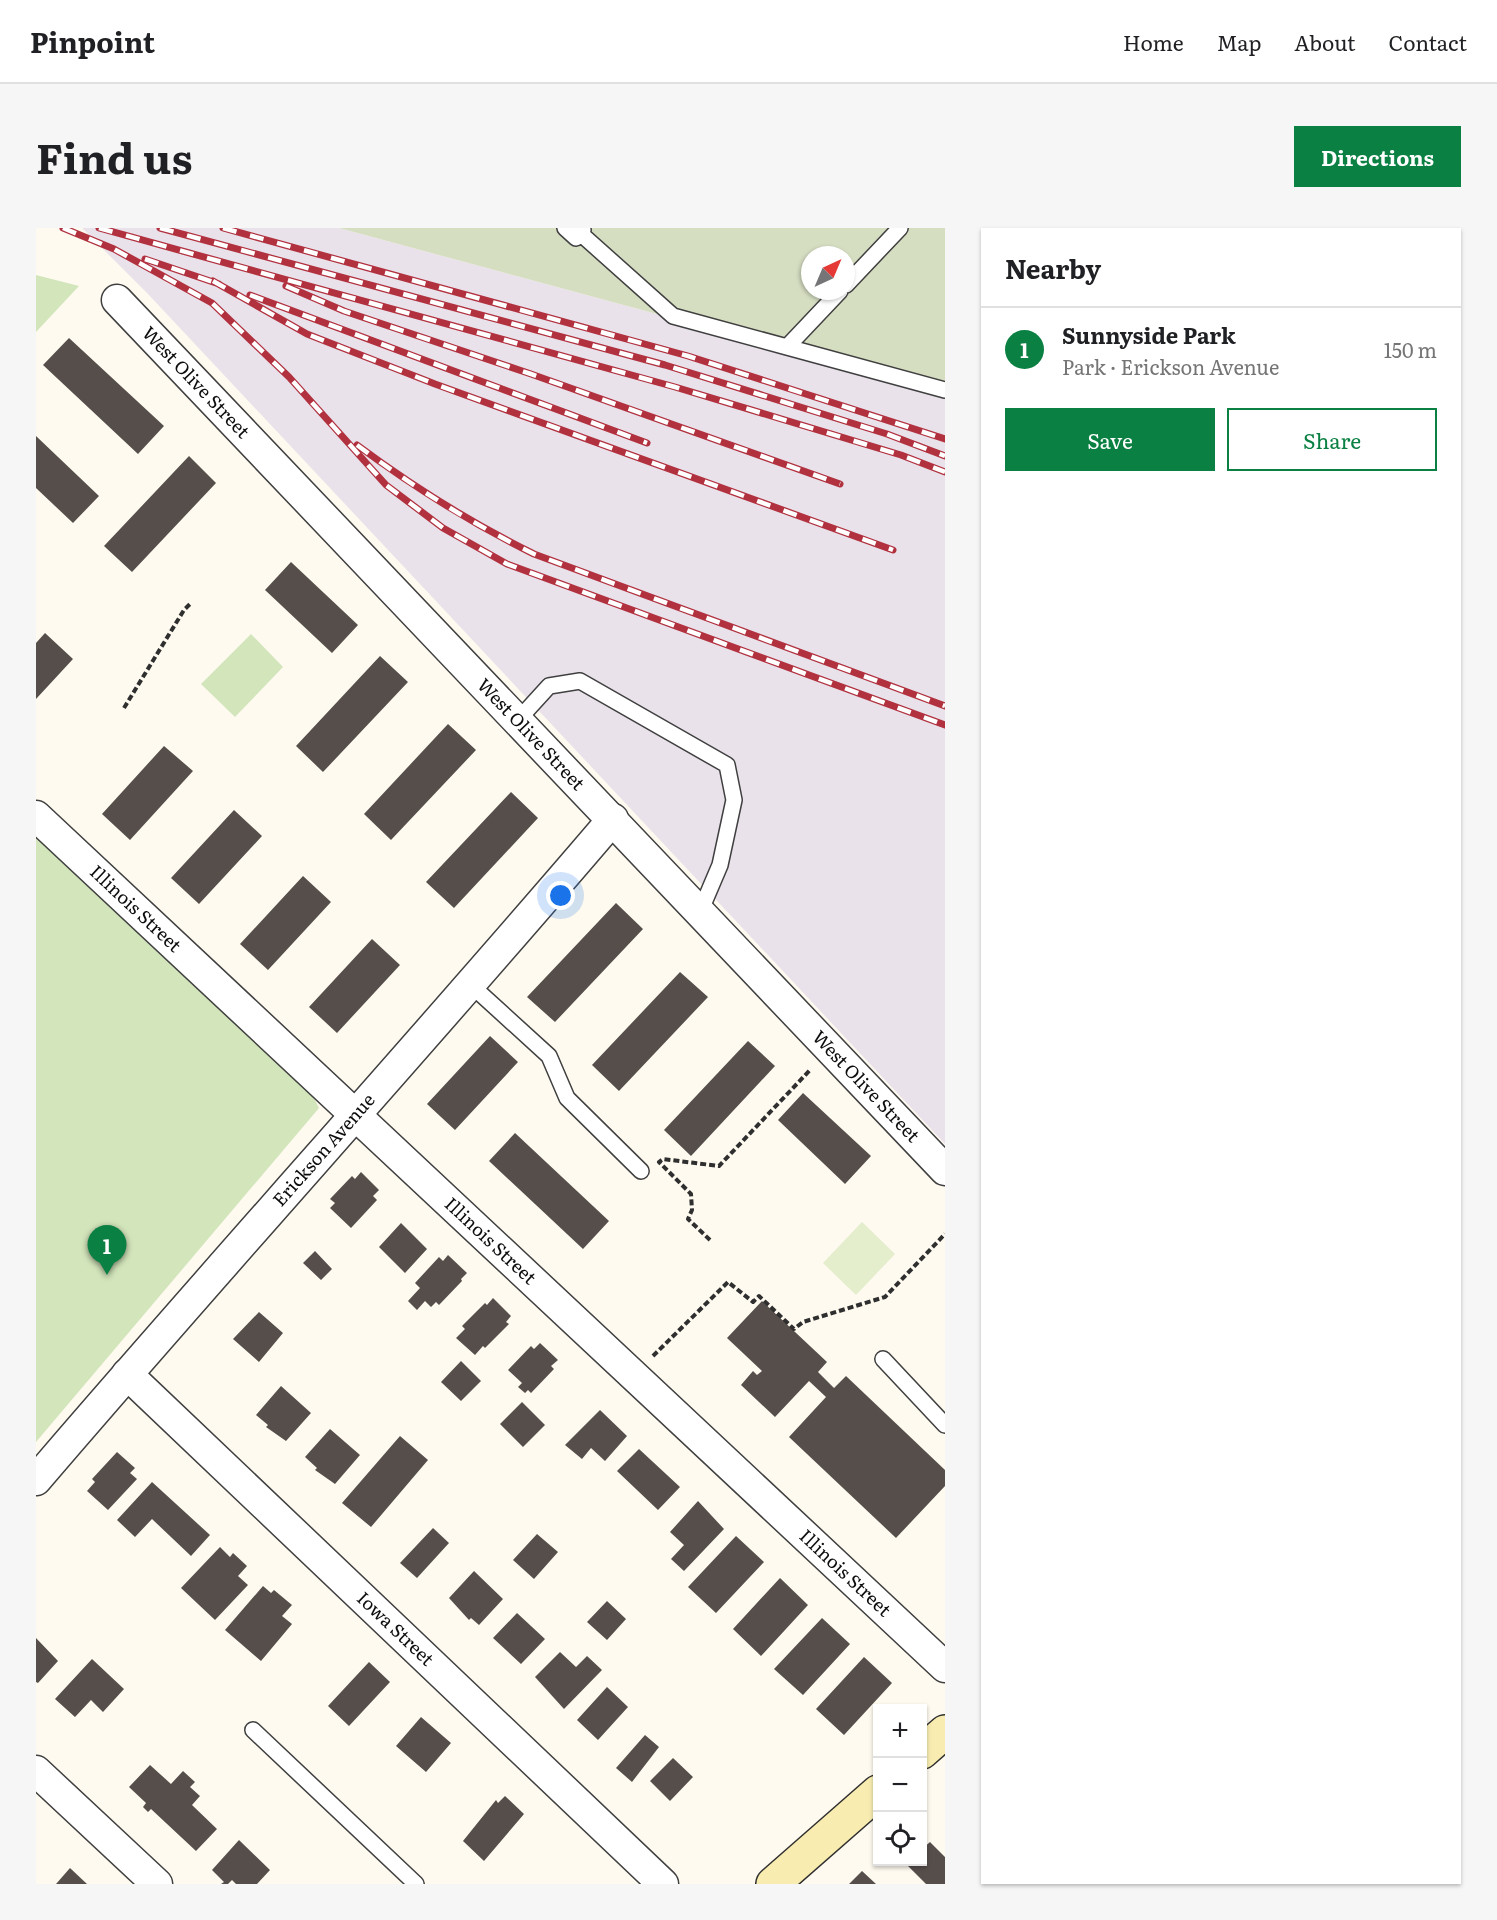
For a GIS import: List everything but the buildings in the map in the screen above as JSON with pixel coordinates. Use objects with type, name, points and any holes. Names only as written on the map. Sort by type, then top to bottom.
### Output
[{"type":"street","name":"West Olive Street","points":[[117,300],[945,1170]]},
{"type":"street","name":"Illinois Street","points":[[36,816],[945,1667]]},
{"type":"street","name":"Erickson Avenue","points":[[36,1480],[354,1114],[471,985],[613,819]]},
{"type":"street","name":"Iowa Street","points":[[127,1374],[663,1884]]},
{"type":"street","points":[[927,1747],[945,1731]]},
{"type":"street","points":[[36,1771],[157,1884]]},
{"type":"street","points":[[773,1884],[873,1796]]},
{"type":"lane","points":[[565,228],[576,238],[582,231],[673,316],[945,390]]},
{"type":"lane","points":[[855,276],[900,228]]},
{"type":"lane","points":[[786,347],[831,300]]},
{"type":"lane","points":[[518,720],[549,686],[580,681],[727,765],[734,800],[720,865],[700,912]]},
{"type":"lane","points":[[471,985],[549,1056],[567,1098],[641,1171]]},
{"type":"lane","points":[[882,1359],[945,1425]]},
{"type":"lane","points":[[253,1730],[416,1884]]},
{"type":"path","points":[[124,708],[184,610],[191,603]]},
{"type":"path","points":[[710,1240],[688,1219],[692,1210],[691,1194],[659,1162],[663,1159],[719,1166],[830,1049]]},
{"type":"path","points":[[634,1375],[728,1282],[753,1302],[759,1296],[794,1329],[803,1322],[885,1297],[945,1234]]},
{"type":"shaded area","points":[[82,228],[339,228],[945,392],[945,1144],[148,294]]},
{"type":"green space","points":[[339,228],[945,228],[945,392]]},
{"type":"green space","points":[[36,275],[79,286],[36,332]]},
{"type":"green space","points":[[251,634],[283,667],[235,717],[201,684]]},
{"type":"green space","points":[[36,833],[312,1094],[319,1108],[36,1442]]},
{"type":"green space","points":[[862,1222],[895,1254],[856,1295],[823,1263]]},
{"type":"railway","points":[[63,228],[114,249],[212,303],[289,377],[386,485],[443,528],[507,564],[945,725]]},
{"type":"railway","points":[[99,228],[675,387],[901,455],[945,472]]},
{"type":"railway","points":[[160,228],[665,365],[887,434],[945,456]]},
{"type":"railway","points":[[223,228],[688,356],[945,439]]},
{"type":"railway","points":[[145,259],[219,284]]},
{"type":"railway","points":[[213,281],[307,334],[435,384],[893,550]]},
{"type":"railway","points":[[286,286],[344,311],[531,374],[840,484]]},
{"type":"railway","points":[[250,295],[647,443]]},
{"type":"railway","points":[[357,445],[443,504],[534,554],[945,706]]},
{"type":"place","name":"Sunnyside Park","points":[[107,1275]]}]
